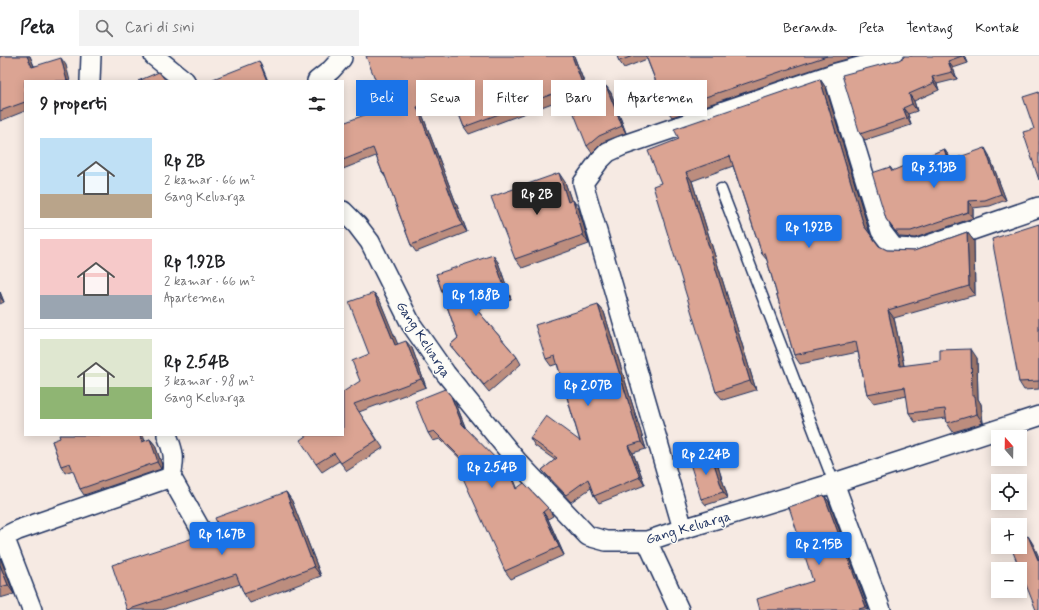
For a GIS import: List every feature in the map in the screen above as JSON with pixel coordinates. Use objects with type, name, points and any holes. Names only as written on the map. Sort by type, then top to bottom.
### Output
[{"type":"street","points":[[90,80],[91,56]]},
{"type":"street","points":[[154,56],[184,80]]},
{"type":"street","points":[[318,80],[331,70],[342,58],[342,56]]},
{"type":"street","points":[[683,529],[583,183],[599,161],[608,152],[621,146],[833,74],[901,56]]},
{"type":"street","points":[[833,74],[881,231],[894,248],[917,249],[1039,207]]},
{"type":"street","name":"Gang Keluarga","points":[[344,212],[357,225],[370,242],[411,324],[446,374],[517,461],[588,536],[606,541],[648,541],[834,483],[1039,416]]},
{"type":"street","points":[[167,436],[174,452],[174,463],[171,477],[206,539]]},
{"type":"street","points":[[32,610],[6,542],[8,535],[18,530],[171,477]]},
{"type":"street","points":[[834,483],[881,610]]},
{"type":"street","points":[[648,541],[678,610]]},
{"type":"lane","points":[[721,190],[834,483]]},
{"type":"building","points":[[0,56],[27,56],[32,67],[61,58],[67,80],[24,80],[24,102],[0,111]]},
{"type":"building","points":[[366,56],[572,56],[581,80],[551,80],[551,95],[543,98],[543,80],[483,80],[483,116],[494,116],[464,127],[460,116],[475,116],[475,80],[416,80],[416,116],[420,116],[462,225],[411,245],[373,148],[344,160],[344,123],[362,116],[408,116],[408,80],[375,80]]},
{"type":"building","points":[[617,56],[633,56],[619,61]]},
{"type":"building","points":[[646,56],[827,56],[707,96],[707,80],[655,80]]},
{"type":"building","points":[[904,56],[962,56],[948,61],[952,72],[932,77],[934,83],[909,94],[912,104],[903,108],[907,118],[860,134],[842,75],[899,60]]},
{"type":"building","points":[[259,61],[267,80],[213,80]]},
{"type":"building","points":[[159,72],[165,80],[140,80]]},
{"type":"building","points":[[820,79],[864,226],[879,246],[887,250],[914,251],[967,232],[969,286],[888,310],[900,366],[940,361],[940,350],[971,349],[972,396],[975,396],[977,414],[947,423],[945,409],[909,413],[905,387],[867,394],[856,342],[794,355],[765,253],[762,254],[730,156],[686,172],[750,381],[716,392],[653,186],[661,183],[648,151],[679,139],[674,129]]},
{"type":"building","points":[[606,86],[614,106],[614,116],[618,116],[622,126],[599,136],[587,146],[575,116],[606,116]]},
{"type":"building","points":[[1039,92],[1039,180],[1023,132],[1034,129],[1023,97]]},
{"type":"building","points":[[985,148],[1001,194],[985,200],[968,201],[968,212],[911,231],[895,231],[886,219],[872,173],[890,167],[892,171],[944,149],[948,161]]},
{"type":"building","points":[[559,173],[568,202],[573,200],[583,235],[515,259],[491,197]]},
{"type":"building","points":[[1039,224],[1039,381],[1019,382],[992,239]]},
{"type":"building","points":[[493,255],[506,292],[472,304],[517,357],[484,385],[450,345],[458,338],[436,274]]},
{"type":"building","points":[[374,293],[395,345],[406,341],[421,379],[354,404],[377,440],[341,463],[334,453],[316,464],[300,440],[306,436],[344,436],[344,391],[360,381],[352,361],[369,354],[349,302]]},
{"type":"building","points":[[598,305],[641,442],[628,446],[640,477],[594,496],[588,479],[566,495],[542,470],[557,458],[530,438],[546,416],[580,441],[555,356],[546,359],[535,325]]},
{"type":"building","points":[[445,389],[451,396],[462,424],[509,472],[516,489],[524,483],[548,508],[543,512],[559,547],[505,571],[463,478],[476,473],[434,431],[428,433],[415,401]]},
{"type":"building","points":[[59,436],[140,436],[142,442],[150,439],[157,462],[80,489],[70,463],[61,466],[52,441],[60,438]]},
{"type":"building","points":[[711,454],[723,492],[701,499],[689,460]]},
{"type":"building","points":[[286,492],[314,567],[244,594],[236,574],[127,610],[112,565],[193,538],[199,541],[205,540],[210,533],[220,530],[215,518]]},
{"type":"building","points":[[824,495],[866,607],[859,610],[760,610],[757,599],[813,581],[789,507]]},
{"type":"building","points":[[1027,536],[1038,560],[1039,559],[1039,610],[1036,610],[1027,587],[1027,562],[1017,562],[1014,554],[1027,554]]},
{"type":"building","points":[[0,565],[8,585],[0,587]]}]
